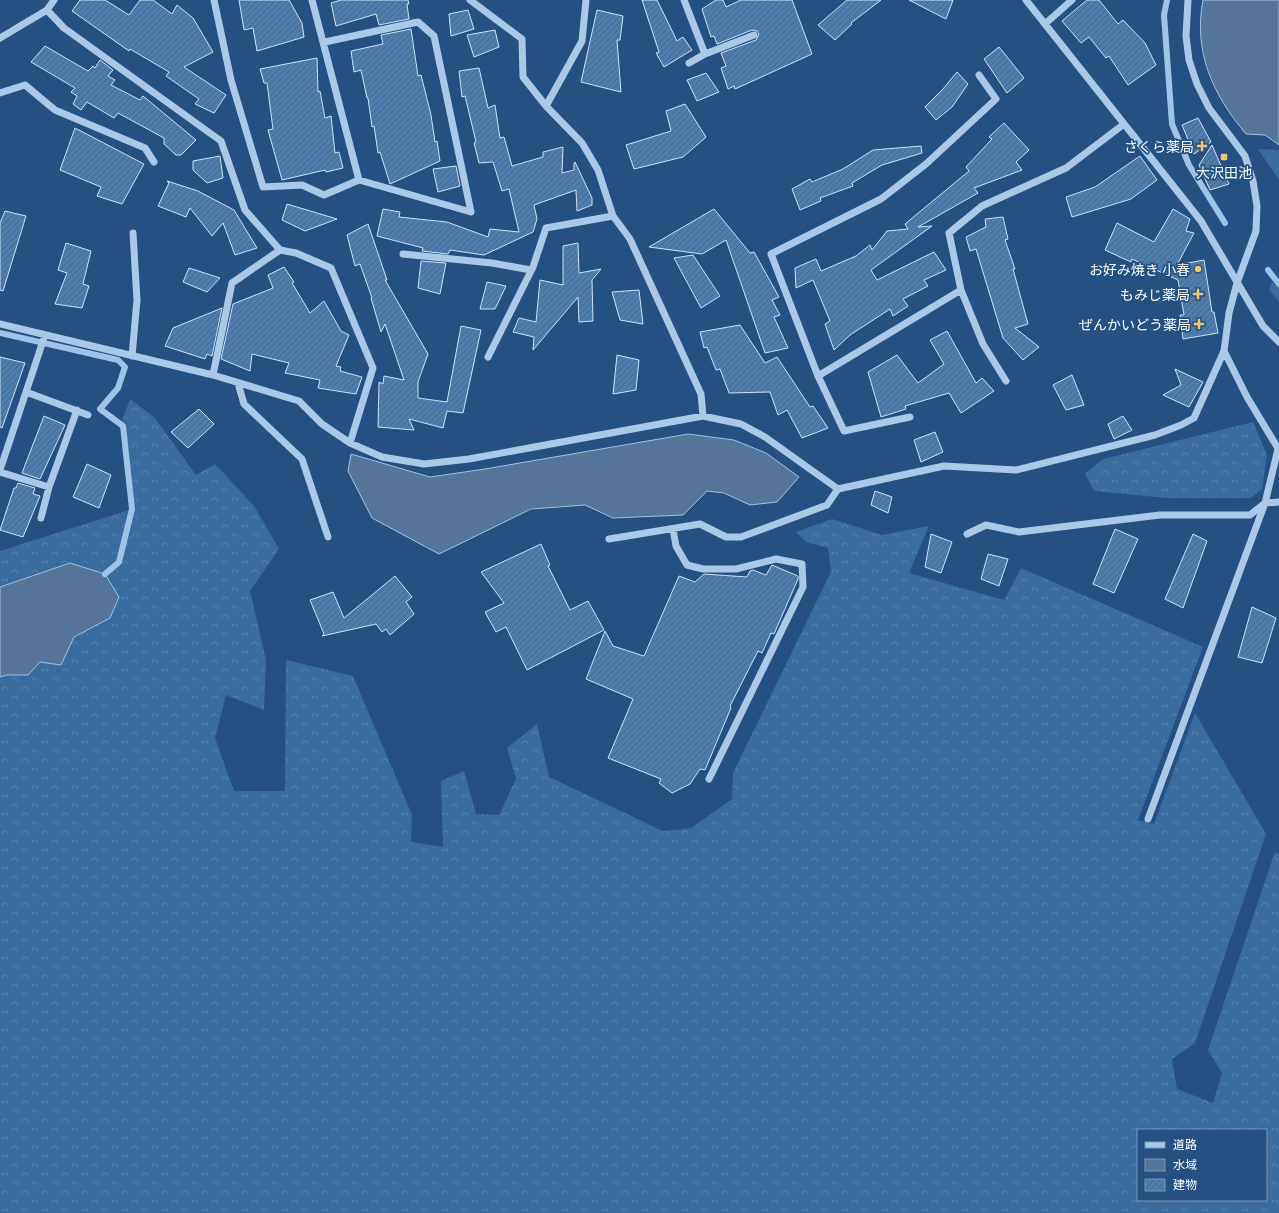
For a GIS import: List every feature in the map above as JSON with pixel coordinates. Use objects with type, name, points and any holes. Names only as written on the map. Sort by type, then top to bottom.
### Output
[{"type":"street","points":[[0,38],[47,10],[54,0]]},
{"type":"street","points":[[214,0],[231,80],[263,187],[302,185],[324,195],[359,180],[471,212],[434,36],[418,22],[324,42]]},
{"type":"street","points":[[312,0],[359,180]]},
{"type":"street","points":[[470,0],[522,39],[523,78],[546,106],[582,143],[598,170],[613,216],[630,240],[701,394],[703,416]]},
{"type":"street","points":[[546,106],[582,42],[586,0]]},
{"type":"street","points":[[684,0],[705,54]]},
{"type":"street","points":[[1026,0],[1201,221],[1263,326],[1279,342]]},
{"type":"street","points":[[1045,24],[1072,0]]},
{"type":"street","points":[[609,539],[700,524],[726,537],[741,537],[827,505],[838,489],[944,466],[1016,470],[1155,435],[1181,425],[1194,418],[1224,351],[1229,313],[1237,283],[1256,231],[1257,206],[1254,181],[1245,156],[1209,108],[1196,84],[1189,60],[1186,36],[1188,0]]},
{"type":"street","points":[[47,10],[64,28],[220,141],[245,210],[280,250],[296,253],[331,268],[373,368],[350,443]]},
{"type":"street","points":[[689,63],[705,54],[754,35]]},
{"type":"street","points":[[910,417],[844,431],[818,376],[771,254],[881,199],[926,164],[996,99],[980,75]]},
{"type":"street","points":[[0,93],[25,85],[55,110],[145,148],[154,162]]},
{"type":"street","points":[[1006,381],[983,344],[961,290],[949,233],[982,206],[1066,168],[1124,124]]},
{"type":"street","points":[[488,357],[532,270],[546,228],[613,216]]},
{"type":"street","points":[[132,356],[137,300],[133,233]]},
{"type":"street","points":[[213,375],[232,283],[280,250]]},
{"type":"street","points":[[403,254],[492,263],[532,270]]},
{"type":"street","points":[[818,376],[961,290]]},
{"type":"street","points":[[0,324],[213,375],[299,401],[322,424],[350,443],[382,457],[424,464],[469,459],[703,416],[742,424],[765,437],[838,489]]},
{"type":"street","points":[[45,336],[0,471],[49,487]]},
{"type":"street","points":[[1148,819],[1265,503],[1278,449],[1246,396],[1224,351]]},
{"type":"street","points":[[238,383],[244,404],[302,459],[328,537]]},
{"type":"street","points":[[26,392],[88,415]]},
{"type":"street","points":[[41,518],[49,487],[77,410]]},
{"type":"street","points":[[967,534],[986,525],[1019,532],[1160,516],[1250,516],[1265,503],[1279,502]]},
{"type":"street","points":[[673,529],[676,546],[687,565],[703,570],[736,569],[776,559],[802,564],[803,587],[709,779]]},
{"type":"green space","points":[[1258,149],[1279,150],[1279,180]]},
{"type":"green space","points":[[1272,283],[1279,286],[1279,302],[1269,289]]},
{"type":"green space","points":[[130,399],[155,418],[196,475],[215,464],[254,506],[279,549],[250,591],[266,660],[264,710],[226,695],[215,738],[234,791],[285,791],[286,660],[353,676],[412,815],[411,842],[443,847],[441,781],[464,771],[476,814],[499,815],[516,779],[507,748],[537,724],[549,777],[663,831],[691,828],[732,799],[733,773],[831,572],[828,548],[806,542],[796,532],[832,519],[882,535],[929,526],[909,573],[1004,600],[1021,568],[1203,647],[1138,820],[1154,824],[1195,713],[1266,834],[1195,1043],[1172,1059],[1177,1089],[1213,1103],[1222,1073],[1208,1050],[1275,852],[1279,854],[1279,1213],[0,1213],[0,677],[7,675],[28,675],[40,662],[61,665],[74,637],[110,618],[70,563],[0,587],[0,551],[132,509],[122,421]]},
{"type":"green space","points":[[1253,422],[1267,455],[1262,489],[1251,498],[1166,498],[1094,491],[1085,474],[1103,459]]},
{"type":"water","name":"大沢田池","points":[[1203,0],[1279,0],[1279,145],[1265,135],[1246,134],[1234,119],[1215,88],[1208,72],[1201,37]]},
{"type":"water","points":[[688,434],[734,440],[766,453],[799,477],[777,502],[750,505],[724,493],[707,491],[683,515],[613,518],[585,505],[531,509],[439,554],[372,518],[348,471],[351,454],[430,477]]},
{"type":"water","points":[[70,563],[105,574],[119,597],[110,618],[74,637],[61,665],[40,662],[28,675],[7,675],[0,677],[0,587]]},
{"type":"building","points":[[80,0],[105,0],[129,15],[140,0],[153,0],[172,14],[177,5],[193,18],[213,52],[184,67],[226,95],[214,113],[195,104],[199,99],[166,76],[169,72],[130,49],[129,51],[72,11]]},
{"type":"building","points":[[239,0],[289,0],[302,23],[304,37],[257,51],[253,28],[244,30]]},
{"type":"building","points":[[341,0],[408,0],[409,4],[407,4],[409,19],[379,25],[376,14],[336,26],[331,3]]},
{"type":"building","points":[[642,0],[657,0],[677,41],[683,37],[692,50],[664,67],[656,53],[659,52]]},
{"type":"building","points":[[716,0],[723,0],[726,7],[741,0],[792,0],[812,54],[735,89],[734,86],[728,89],[721,68],[726,66],[721,53],[756,40],[759,34],[757,31],[752,30],[717,44],[714,36],[711,37],[702,9]]},
{"type":"building","points":[[847,0],[881,0],[851,23],[852,24],[835,40],[818,25]]},
{"type":"building","points":[[909,0],[953,0],[946,19]]},
{"type":"building","points":[[1087,0],[1099,0],[1118,24],[1123,20],[1145,43],[1156,65],[1128,85],[1109,56],[1106,58],[1089,37],[1081,43],[1062,21]]},
{"type":"building","points":[[468,10],[474,29],[451,36],[449,14]]},
{"type":"building","points":[[597,10],[623,16],[620,40],[617,40],[621,92],[581,82]]},
{"type":"building","points":[[411,29],[418,76],[421,75],[431,115],[435,142],[437,141],[440,161],[390,184],[380,152],[378,153],[374,126],[372,127],[368,98],[361,70],[354,72],[351,51],[383,44],[381,35]]},
{"type":"building","points":[[495,30],[499,47],[474,57],[467,35]]},
{"type":"building","points":[[45,46],[88,71],[93,66],[95,68],[100,60],[113,70],[108,76],[115,80],[111,85],[140,100],[143,96],[196,140],[181,155],[176,155],[164,144],[164,138],[118,113],[114,118],[87,102],[81,110],[73,104],[77,96],[71,92],[75,88],[31,62]]},
{"type":"building","points":[[999,47],[1024,78],[1007,93],[984,59]]},
{"type":"building","points":[[317,58],[318,92],[320,91],[325,118],[331,116],[335,153],[339,152],[343,168],[326,172],[325,170],[282,180],[268,130],[273,129],[267,83],[264,83],[260,69]]},
{"type":"building","points":[[479,68],[488,108],[495,105],[500,138],[504,137],[512,166],[543,157],[543,152],[563,147],[562,173],[574,170],[575,162],[592,198],[592,205],[577,211],[576,190],[534,205],[537,219],[533,232],[484,255],[450,250],[448,254],[422,251],[423,248],[377,236],[383,209],[400,212],[399,217],[447,222],[488,237],[490,229],[519,232],[509,189],[502,191],[493,162],[479,163],[474,143],[476,142],[465,96],[462,97],[459,71]]},
{"type":"building","points":[[957,72],[968,84],[952,107],[936,120],[925,107]]},
{"type":"building","points":[[706,73],[719,92],[697,101],[687,80]]},
{"type":"building","points":[[685,104],[706,137],[683,157],[634,169],[626,145],[671,131],[666,111]]},
{"type":"building","points":[[1198,118],[1211,142],[1194,154],[1182,125]]},
{"type":"building","points":[[1004,123],[1029,150],[1016,162],[1022,170],[974,188],[978,193],[918,227],[932,226],[871,270],[877,280],[934,252],[946,270],[924,280],[928,286],[903,299],[908,306],[893,316],[890,309],[850,335],[834,350],[825,324],[830,321],[813,280],[796,288],[795,268],[816,259],[821,271],[856,256],[870,245],[872,250],[887,231],[908,229],[905,224],[969,171],[966,167],[992,139],[989,137]]},
{"type":"building","points":[[75,128],[144,164],[122,204],[97,196],[101,187],[60,170]]},
{"type":"building","points":[[1212,145],[1229,184],[1210,190],[1199,165]]},
{"type":"building","points":[[921,146],[922,153],[882,165],[852,183],[853,186],[820,198],[821,201],[800,210],[792,189],[810,179],[812,182],[843,169],[873,150]]},
{"type":"building","points":[[220,156],[223,178],[207,183],[193,170],[193,161]]},
{"type":"building","points":[[1140,156],[1157,180],[1131,199],[1072,217],[1066,197],[1095,187]]},
{"type":"building","points":[[456,166],[460,186],[438,192],[433,169]]},
{"type":"building","points":[[167,181],[198,191],[234,210],[257,248],[235,255],[223,223],[212,236],[190,208],[186,217],[158,206],[169,183]]},
{"type":"building","points":[[287,204],[337,219],[305,231],[282,220]]},
{"type":"building","points":[[714,209],[750,253],[754,252],[779,297],[772,300],[780,315],[774,317],[788,348],[765,353],[726,240],[702,254],[649,247]]},
{"type":"building","points":[[1173,209],[1190,219],[1186,231],[1194,233],[1177,265],[1204,260],[1212,312],[1214,312],[1218,333],[1183,339],[1180,315],[1184,315],[1178,280],[1132,259],[1131,262],[1105,250],[1117,223],[1154,242]]},
{"type":"building","points":[[5,211],[26,216],[3,291],[0,290],[0,223]]},
{"type":"building","points":[[1003,217],[1008,239],[1005,240],[1015,269],[1013,269],[1028,324],[1015,328],[1039,347],[1023,360],[1003,338],[976,249],[970,251],[966,237],[986,227],[985,219]]},
{"type":"building","points":[[368,224],[387,280],[385,280],[428,354],[418,382],[418,398],[447,402],[461,326],[481,330],[463,413],[447,411],[443,428],[409,419],[414,430],[378,427],[379,382],[383,384],[384,376],[404,380],[385,324],[381,332],[372,298],[360,264],[355,266],[347,235]]},
{"type":"building","points":[[66,243],[91,251],[83,284],[89,286],[82,308],[55,304],[67,273],[58,270]]},
{"type":"building","points":[[578,243],[579,273],[601,269],[592,280],[593,321],[579,322],[578,297],[533,350],[534,337],[513,332],[519,318],[536,322],[540,280],[563,285],[563,246]]},
{"type":"building","points":[[693,255],[720,296],[701,308],[674,258]]},
{"type":"building","points":[[421,261],[446,263],[440,294],[418,288]]},
{"type":"building","points":[[284,267],[294,282],[292,283],[310,313],[324,301],[341,331],[349,335],[336,366],[341,367],[340,371],[362,377],[356,394],[318,388],[320,380],[285,373],[289,363],[252,354],[250,371],[221,359],[233,304],[273,288],[268,275]]},
{"type":"building","points":[[189,268],[220,278],[207,292],[183,282]]},
{"type":"building","points":[[487,282],[506,286],[495,309],[480,309]]},
{"type":"building","points":[[639,290],[643,324],[620,320],[612,292]]},
{"type":"building","points":[[222,308],[212,356],[207,354],[205,359],[165,346],[173,328]]},
{"type":"building","points":[[740,325],[765,363],[777,357],[810,407],[813,406],[828,428],[802,438],[787,410],[778,415],[770,392],[729,393],[720,369],[716,370],[707,347],[704,348],[700,332]]},
{"type":"building","points":[[947,331],[976,383],[982,378],[994,391],[961,413],[949,393],[905,406],[906,409],[881,417],[868,372],[897,355],[918,383],[944,364],[930,340]]},
{"type":"building","points":[[617,355],[639,360],[636,390],[613,394]]},
{"type":"building","points":[[0,357],[25,363],[2,428],[0,427]]},
{"type":"building","points":[[1175,369],[1203,382],[1189,407],[1163,395],[1181,385]]},
{"type":"building","points":[[1072,375],[1084,405],[1066,410],[1053,385]]},
{"type":"building","points":[[199,409],[214,424],[188,448],[171,432]]},
{"type":"building","points":[[44,416],[65,425],[40,479],[22,473]]},
{"type":"building","points":[[1123,416],[1132,430],[1114,439],[1108,424]]},
{"type":"building","points":[[935,432],[943,452],[921,462],[914,440]]},
{"type":"building","points":[[87,464],[111,475],[99,508],[73,497]]},
{"type":"building","points":[[18,483],[35,488],[33,494],[40,496],[23,537],[0,530],[14,488],[16,488]]},
{"type":"building","points":[[875,491],[892,497],[888,513],[871,505]]},
{"type":"building","points":[[1115,529],[1138,539],[1114,593],[1093,584]]},
{"type":"building","points":[[931,534],[952,542],[941,573],[925,567]]},
{"type":"building","points":[[1193,534],[1207,541],[1183,608],[1165,599]]},
{"type":"building","points":[[541,544],[550,565],[548,566],[570,610],[588,601],[604,630],[527,670],[506,627],[496,632],[485,612],[504,603],[481,572]]},
{"type":"building","points":[[988,554],[1008,559],[999,586],[981,579]]},
{"type":"building","points":[[772,565],[798,576],[798,579],[774,634],[771,633],[762,653],[758,651],[730,706],[731,708],[705,770],[700,769],[690,784],[672,793],[659,783],[661,779],[608,758],[633,699],[586,679],[605,631],[613,646],[644,656],[679,576],[695,582],[704,574],[747,577],[750,571],[753,570],[766,575]]},
{"type":"building","points":[[395,576],[412,597],[406,602],[414,614],[390,635],[386,629],[382,632],[376,624],[322,636],[324,634],[310,600],[333,592],[344,618]]},
{"type":"building","points":[[1252,607],[1276,618],[1262,663],[1238,657]]},
{"type":"waterway","points":[[1167,0],[1164,15],[1172,124],[1189,165],[1225,223]]},
{"type":"waterway","points":[[1268,270],[1279,284]]},
{"type":"waterway","points":[[0,333],[118,360],[125,367],[118,388],[100,409],[123,426],[132,509],[119,562],[105,574]]},
{"type":"place","name":"さくら薬局","points":[[1202,146]]},
{"type":"place","name":"大沢田池","points":[[1224,157]]},
{"type":"place","name":"お好み焼き 小春","points":[[1198,269]]},
{"type":"place","name":"もみじ薬局","points":[[1198,294]]},
{"type":"place","name":"ぜんかいどう薬局","points":[[1199,324]]}]
